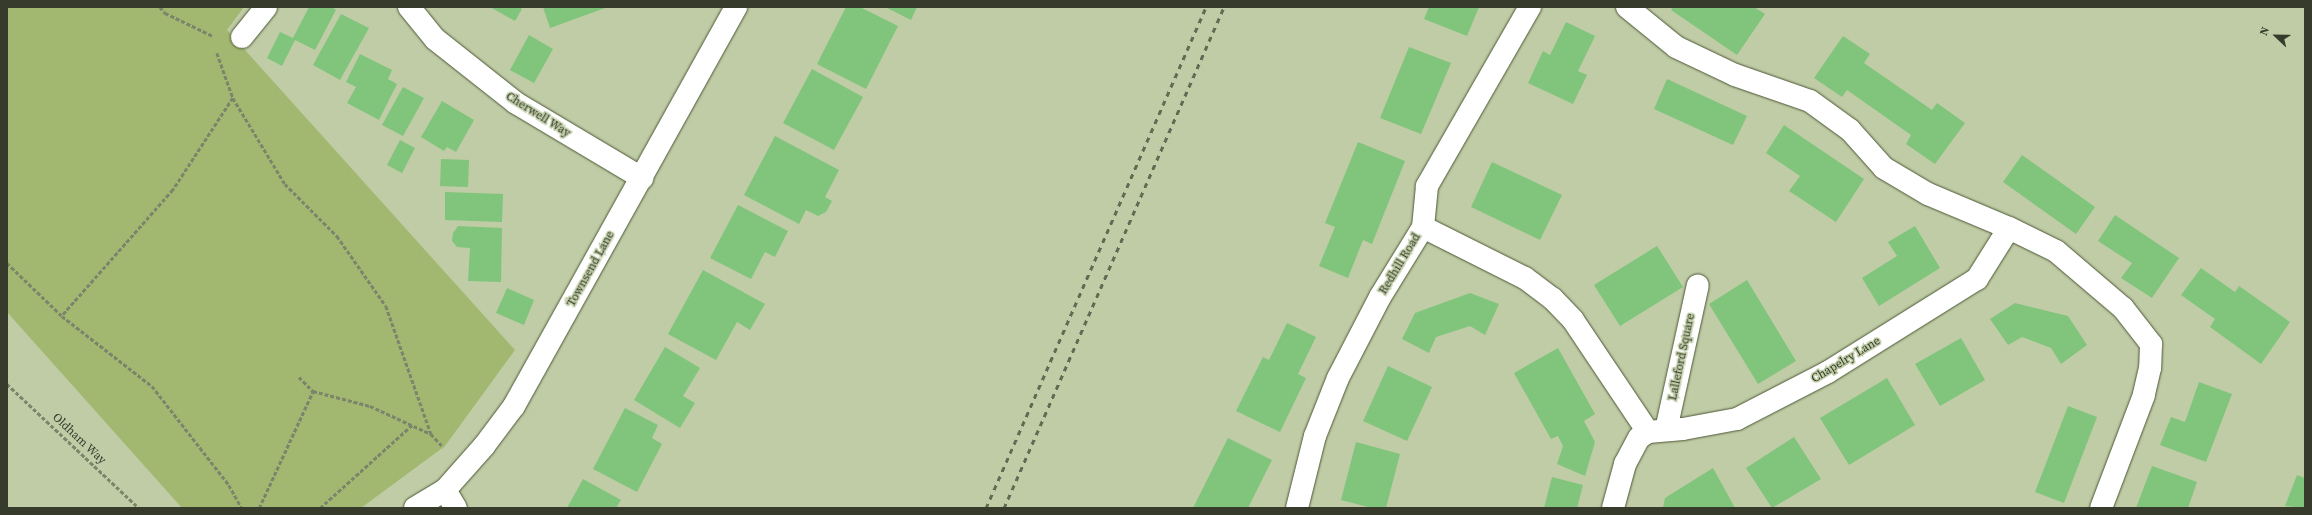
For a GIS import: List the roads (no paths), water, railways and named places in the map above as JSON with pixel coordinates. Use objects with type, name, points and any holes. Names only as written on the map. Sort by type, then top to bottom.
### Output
[{"type":"street","points":[[232,38],[266,7]]},
{"type":"street","name":"Cherwell Way","points":[[409,7],[435,39],[516,103],[642,178]]},
{"type":"street","name":"Townsend Lane","points":[[415,508],[450,499],[464,470],[514,406],[736,7]]},
{"type":"street","name":"Redhill Road","points":[[1297,508],[1315,436],[1338,378],[1380,297],[1423,227],[1428,186],[1530,7]]},
{"type":"street","points":[[1627,7],[1676,47],[1735,75],[1810,101],[1850,130],[1884,168],[1928,194],[2009,228],[2056,251],[2123,308],[2150,344],[2150,368],[2144,395],[2101,508]]},
{"type":"street","points":[[1423,227],[1525,278],[1552,298],[1573,320],[1657,431],[1639,438],[1624,464],[1613,508]]},
{"type":"street","name":"Chapelry Lane","points":[[1657,431],[1737,419],[1828,372],[1977,279],[2009,228]]},
{"type":"street","name":"Lalleford Square","points":[[1657,431],[1698,285]]},
{"type":"railway","points":[[986,508],[1206,7]]},
{"type":"railway","points":[[1004,508],[1224,7]]}]
